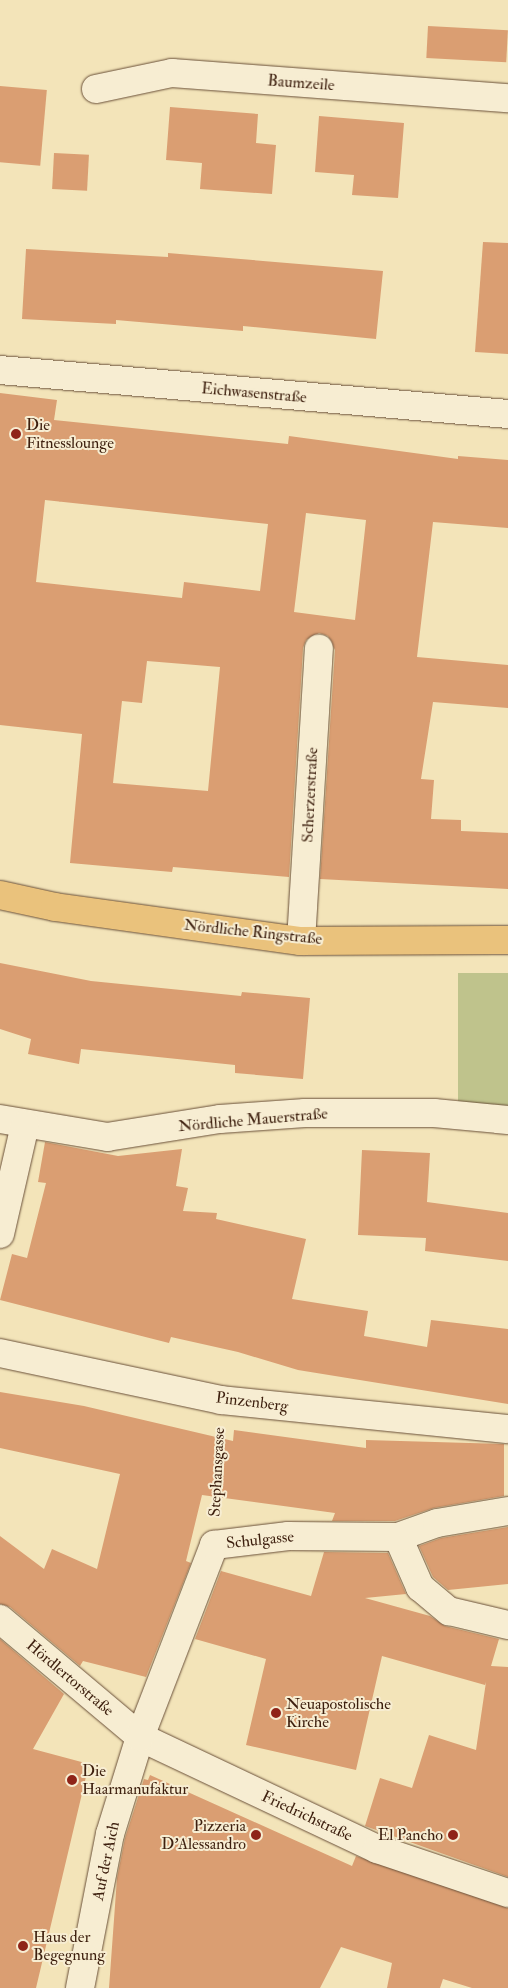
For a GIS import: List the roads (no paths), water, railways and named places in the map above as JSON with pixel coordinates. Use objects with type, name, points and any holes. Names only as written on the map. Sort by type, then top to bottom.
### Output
[{"type":"main road","name":"Nördliche Ringstraße","points":[[0,895],[55,907],[301,940],[508,940]]},
{"type":"street","name":"Baumzeile","points":[[96,89],[172,73],[508,98]]},
{"type":"street","name":"Eichwasenstraße","points":[[0,370],[508,414]]},
{"type":"street","name":"Scherzerstraße","points":[[301,940],[318,649]]},
{"type":"street","name":"Nördliche Mauerstraße","points":[[12,1122],[107,1137],[220,1120],[305,1114],[434,1113],[508,1120]]},
{"type":"street","points":[[0,1234],[12,1122]]},
{"type":"street","name":"Pinzenberg","points":[[0,1353],[221,1400],[508,1429]]},
{"type":"street","name":"Schulgasse","points":[[140,1737],[214,1545],[288,1536],[398,1537],[437,1522],[508,1511]]},
{"type":"street","points":[[398,1537],[420,1587],[450,1611],[508,1625]]},
{"type":"street","name":"Hördlertorstraße","points":[[0,1619],[140,1737]]},
{"type":"street","name":"Friedrichstraße","points":[[140,1737],[377,1849],[508,1893]]},
{"type":"street","name":"Auf der Aich","points":[[80,1988],[110,1834],[140,1737]]},
{"type":"place","name":"Die Fitnesslounge","points":[[16,434]]},
{"type":"place","name":"Neuapostolische Kirche","points":[[276,1713]]},
{"type":"place","name":"Die Haarmanufaktur","points":[[72,1780]]},
{"type":"place","name":"Pizzeria D’Alessandro","points":[[256,1835]]},
{"type":"place","name":"El Pancho","points":[[453,1835]]},
{"type":"place","name":"Haus der Begegnung","points":[[23,1946]]}]
